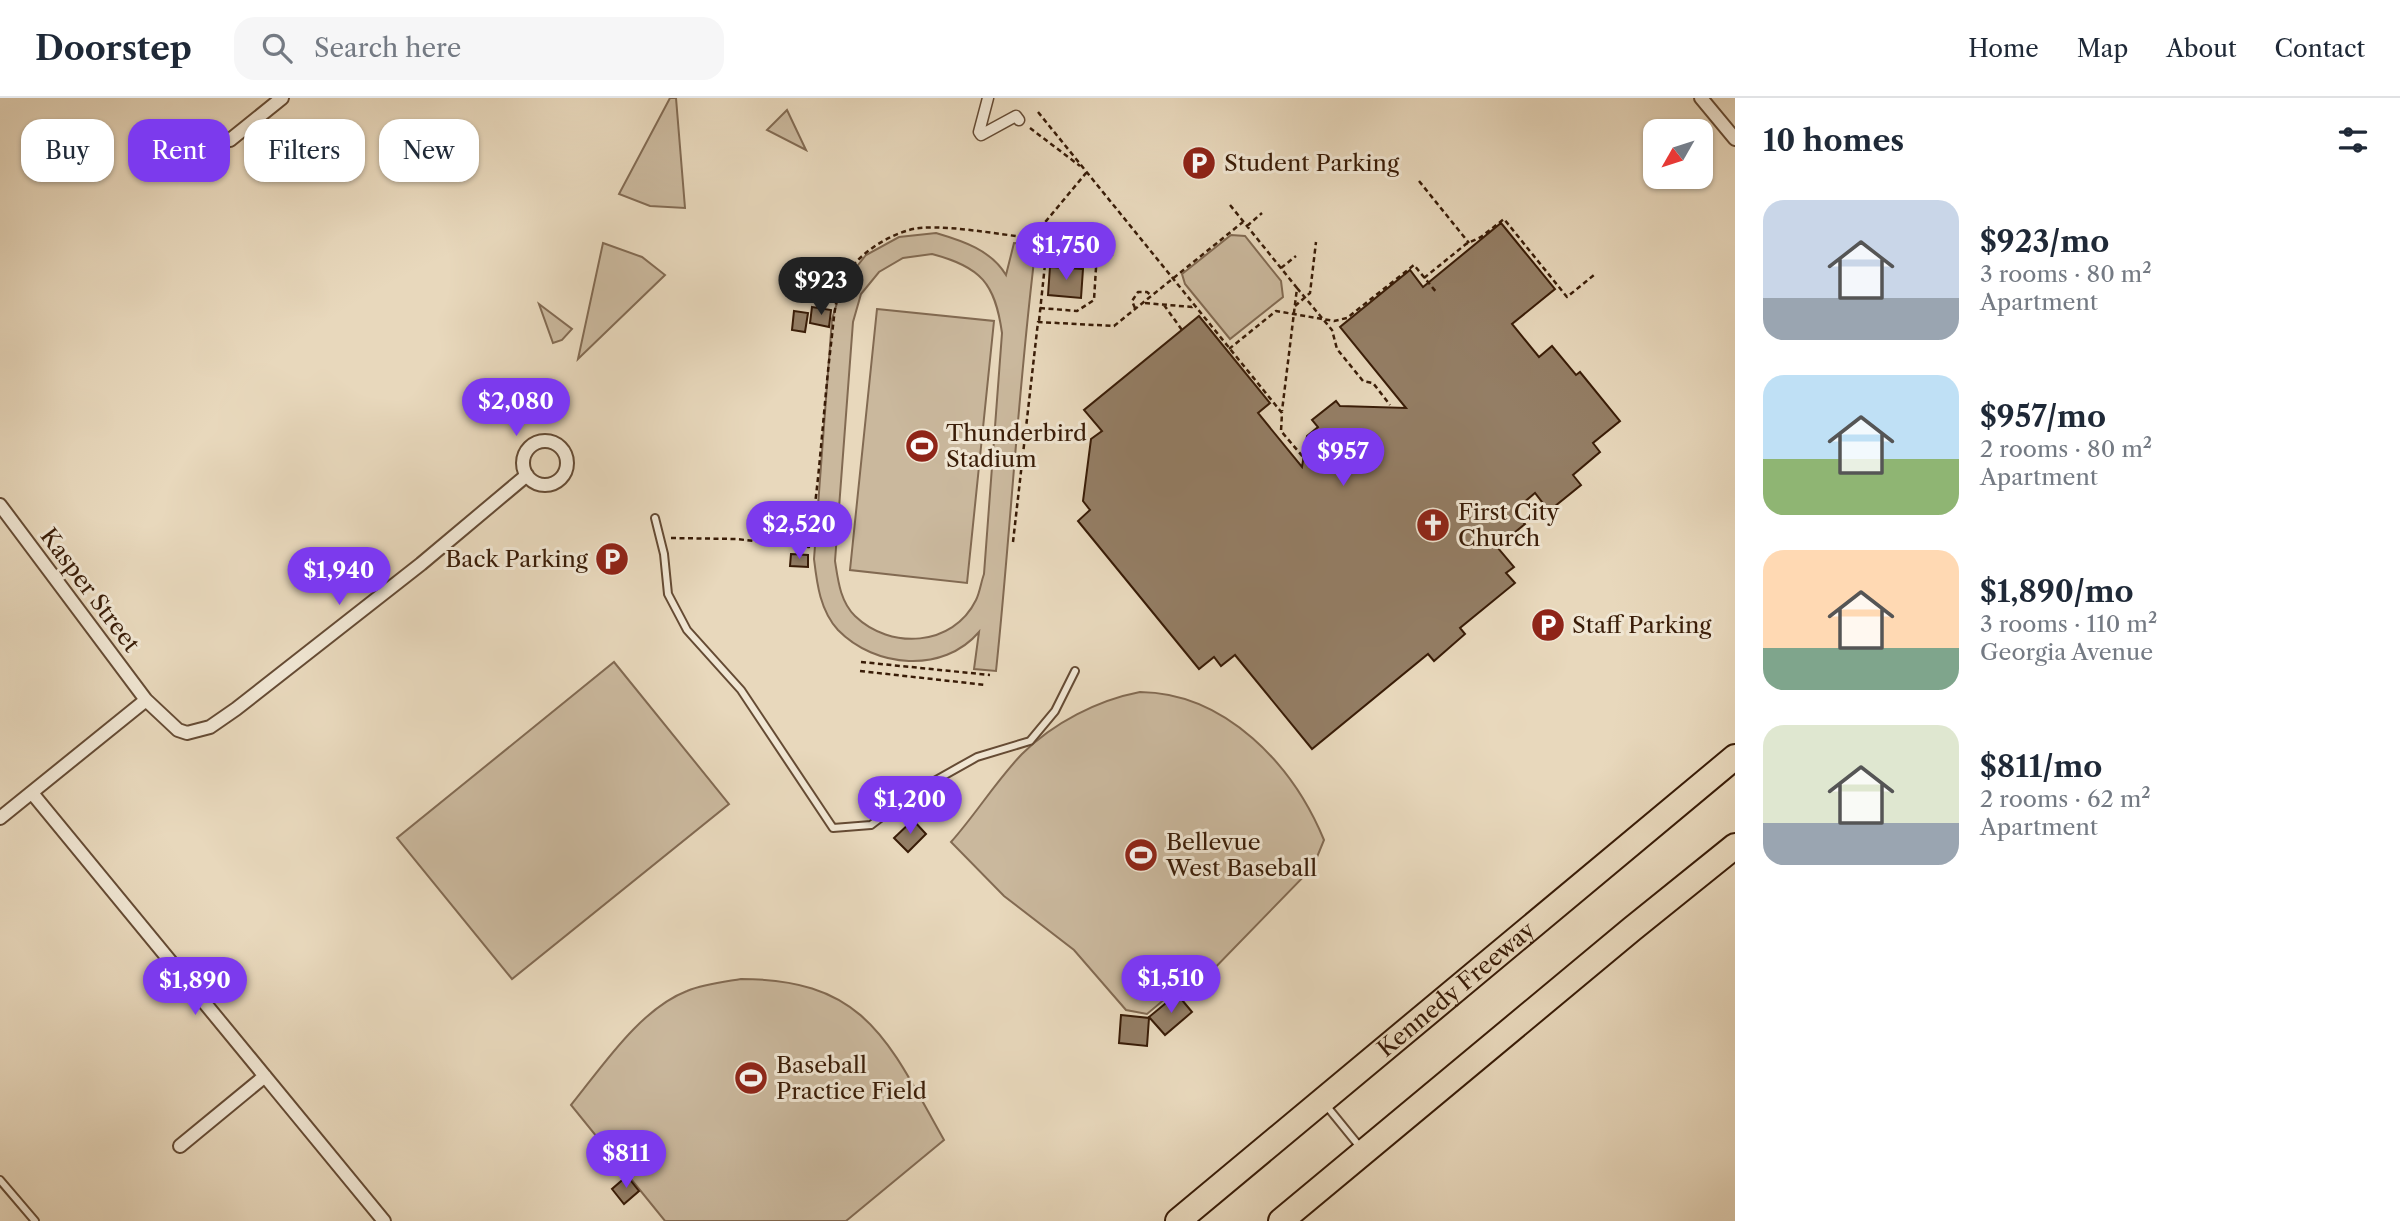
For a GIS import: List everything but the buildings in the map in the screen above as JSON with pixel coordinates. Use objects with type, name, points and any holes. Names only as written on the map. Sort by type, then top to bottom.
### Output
[{"type":"highway","name":"Kennedy Freeway","points":[[1178,1221],[1735,757]]},
{"type":"highway","points":[[1281,1221],[1735,846]]},
{"type":"street","points":[[230,140],[282,98]]},
{"type":"street","points":[[988,98],[979,132],[981,135],[1016,116],[1019,120]]},
{"type":"street","points":[[1701,98],[1735,139]]},
{"type":"street","name":"Kasper Street","points":[[0,505],[146,700],[178,730],[187,733],[210,727],[421,564],[527,475]]},
{"type":"street","points":[[0,818],[146,700]]},
{"type":"street","points":[[32,793],[384,1221]]},
{"type":"street","points":[[180,1146],[265,1076]]},
{"type":"lane","points":[[654,518],[664,554],[668,594],[687,630],[741,690],[833,828],[870,825],[913,793],[977,757],[1030,741],[1055,711],[1075,671]]},
{"type":"lane","points":[[1323,1101],[1364,1151]]},
{"type":"lane","points":[[0,1180],[35,1221]]},
{"type":"path","points":[[1038,112],[1282,413]]},
{"type":"path","points":[[1019,120],[1082,167]]},
{"type":"path","points":[[1032,238],[1086,173]]},
{"type":"path","points":[[1419,181],[1469,243]]},
{"type":"path","points":[[1230,205],[1332,330],[1337,349],[1363,381],[1373,383],[1390,405]]},
{"type":"path","points":[[1247,226],[1262,213]]},
{"type":"path","points":[[1424,278],[1504,219],[1567,297],[1594,275]]},
{"type":"path","points":[[1038,322],[1114,326],[1243,222]]},
{"type":"path","points":[[660,538],[736,539],[809,547],[816,505],[836,296],[846,275],[874,246],[911,229],[936,228],[1032,238],[1039,240],[1046,255],[1013,542]]},
{"type":"path","points":[[1295,306],[1310,293],[1316,242]]},
{"type":"path","points":[[1040,307],[1077,311],[1094,300],[1096,268],[1090,260],[1046,255]]},
{"type":"path","points":[[1281,268],[1296,256]]},
{"type":"path","points":[[1229,349],[1276,311],[1334,321],[1347,318],[1414,265],[1437,293]]},
{"type":"path","points":[[1297,288],[1282,431],[1315,471]]},
{"type":"path","points":[[1136,309],[1132,301],[1136,293],[1142,290],[1152,296]]},
{"type":"path","points":[[1144,303],[1194,305]]},
{"type":"path","points":[[1164,305],[1182,330]]},
{"type":"path","points":[[862,663],[990,676]]},
{"type":"path","points":[[860,671],[986,685]]},
{"type":"shaded area","points":[[670,98],[676,98],[685,208],[650,206],[619,194]]},
{"type":"shaded area","points":[[787,110],[806,150],[767,130]]},
{"type":"shaded area","points":[[936,233],[956,239],[993,259],[1006,275],[1014,243],[1036,245],[996,671],[974,669],[979,632],[964,646],[947,655],[928,660],[909,661],[871,652],[853,643],[838,630],[827,614],[818,587],[814,559],[832,319],[843,284],[866,255],[899,237]],"holes":[[[932,254],[949,259],[974,272],[990,289],[1002,333],[984,574],[979,594],[966,616],[937,635],[903,638],[869,627],[855,616],[843,597],[836,568],[853,322],[861,294],[879,272],[903,258]]]},
{"type":"shaded area","points":[[1231,235],[1245,236],[1281,281],[1283,297],[1230,339],[1185,284],[1182,274]]},
{"type":"shaded area","points":[[603,243],[642,257],[665,275],[578,359]]},
{"type":"shaded area","points":[[539,304],[572,329],[562,340],[553,343]]},
{"type":"shaded area","name":"Thunderbird Stadium","points":[[877,309],[994,321],[967,583],[850,570]]},
{"type":"shaded area","points":[[614,662],[729,804],[512,979],[397,838]]},
{"type":"shaded area","name":"Bellevue West Baseball","points":[[1140,692],[1171,696],[1201,705],[1228,719],[1253,738],[1275,760],[1294,785],[1324,840],[1313,867],[1204,979],[1197,972],[1147,1014],[1126,1010],[1074,950],[1004,896],[951,842],[1013,764],[1034,743],[1077,714]]},
{"type":"shaded area","name":"Baseball Practice Field","points":[[741,979],[784,982],[818,991],[846,1004],[869,1023],[889,1046],[944,1140],[846,1221],[665,1221],[571,1105],[623,1040],[653,1011],[693,989]]},
{"type":"place","name":"Student Parking","points":[[1199,163]]},
{"type":"place","name":"Thunderbird Stadium","points":[[922,446]]},
{"type":"place","name":"First City Church","points":[[1433,525]]},
{"type":"place","name":"Back Parking","points":[[612,559]]},
{"type":"place","name":"Staff Parking","points":[[1548,625]]},
{"type":"place","name":"Bellevue West Baseball","points":[[1141,855]]},
{"type":"place","name":"Baseball Practice Field","points":[[751,1078]]}]
